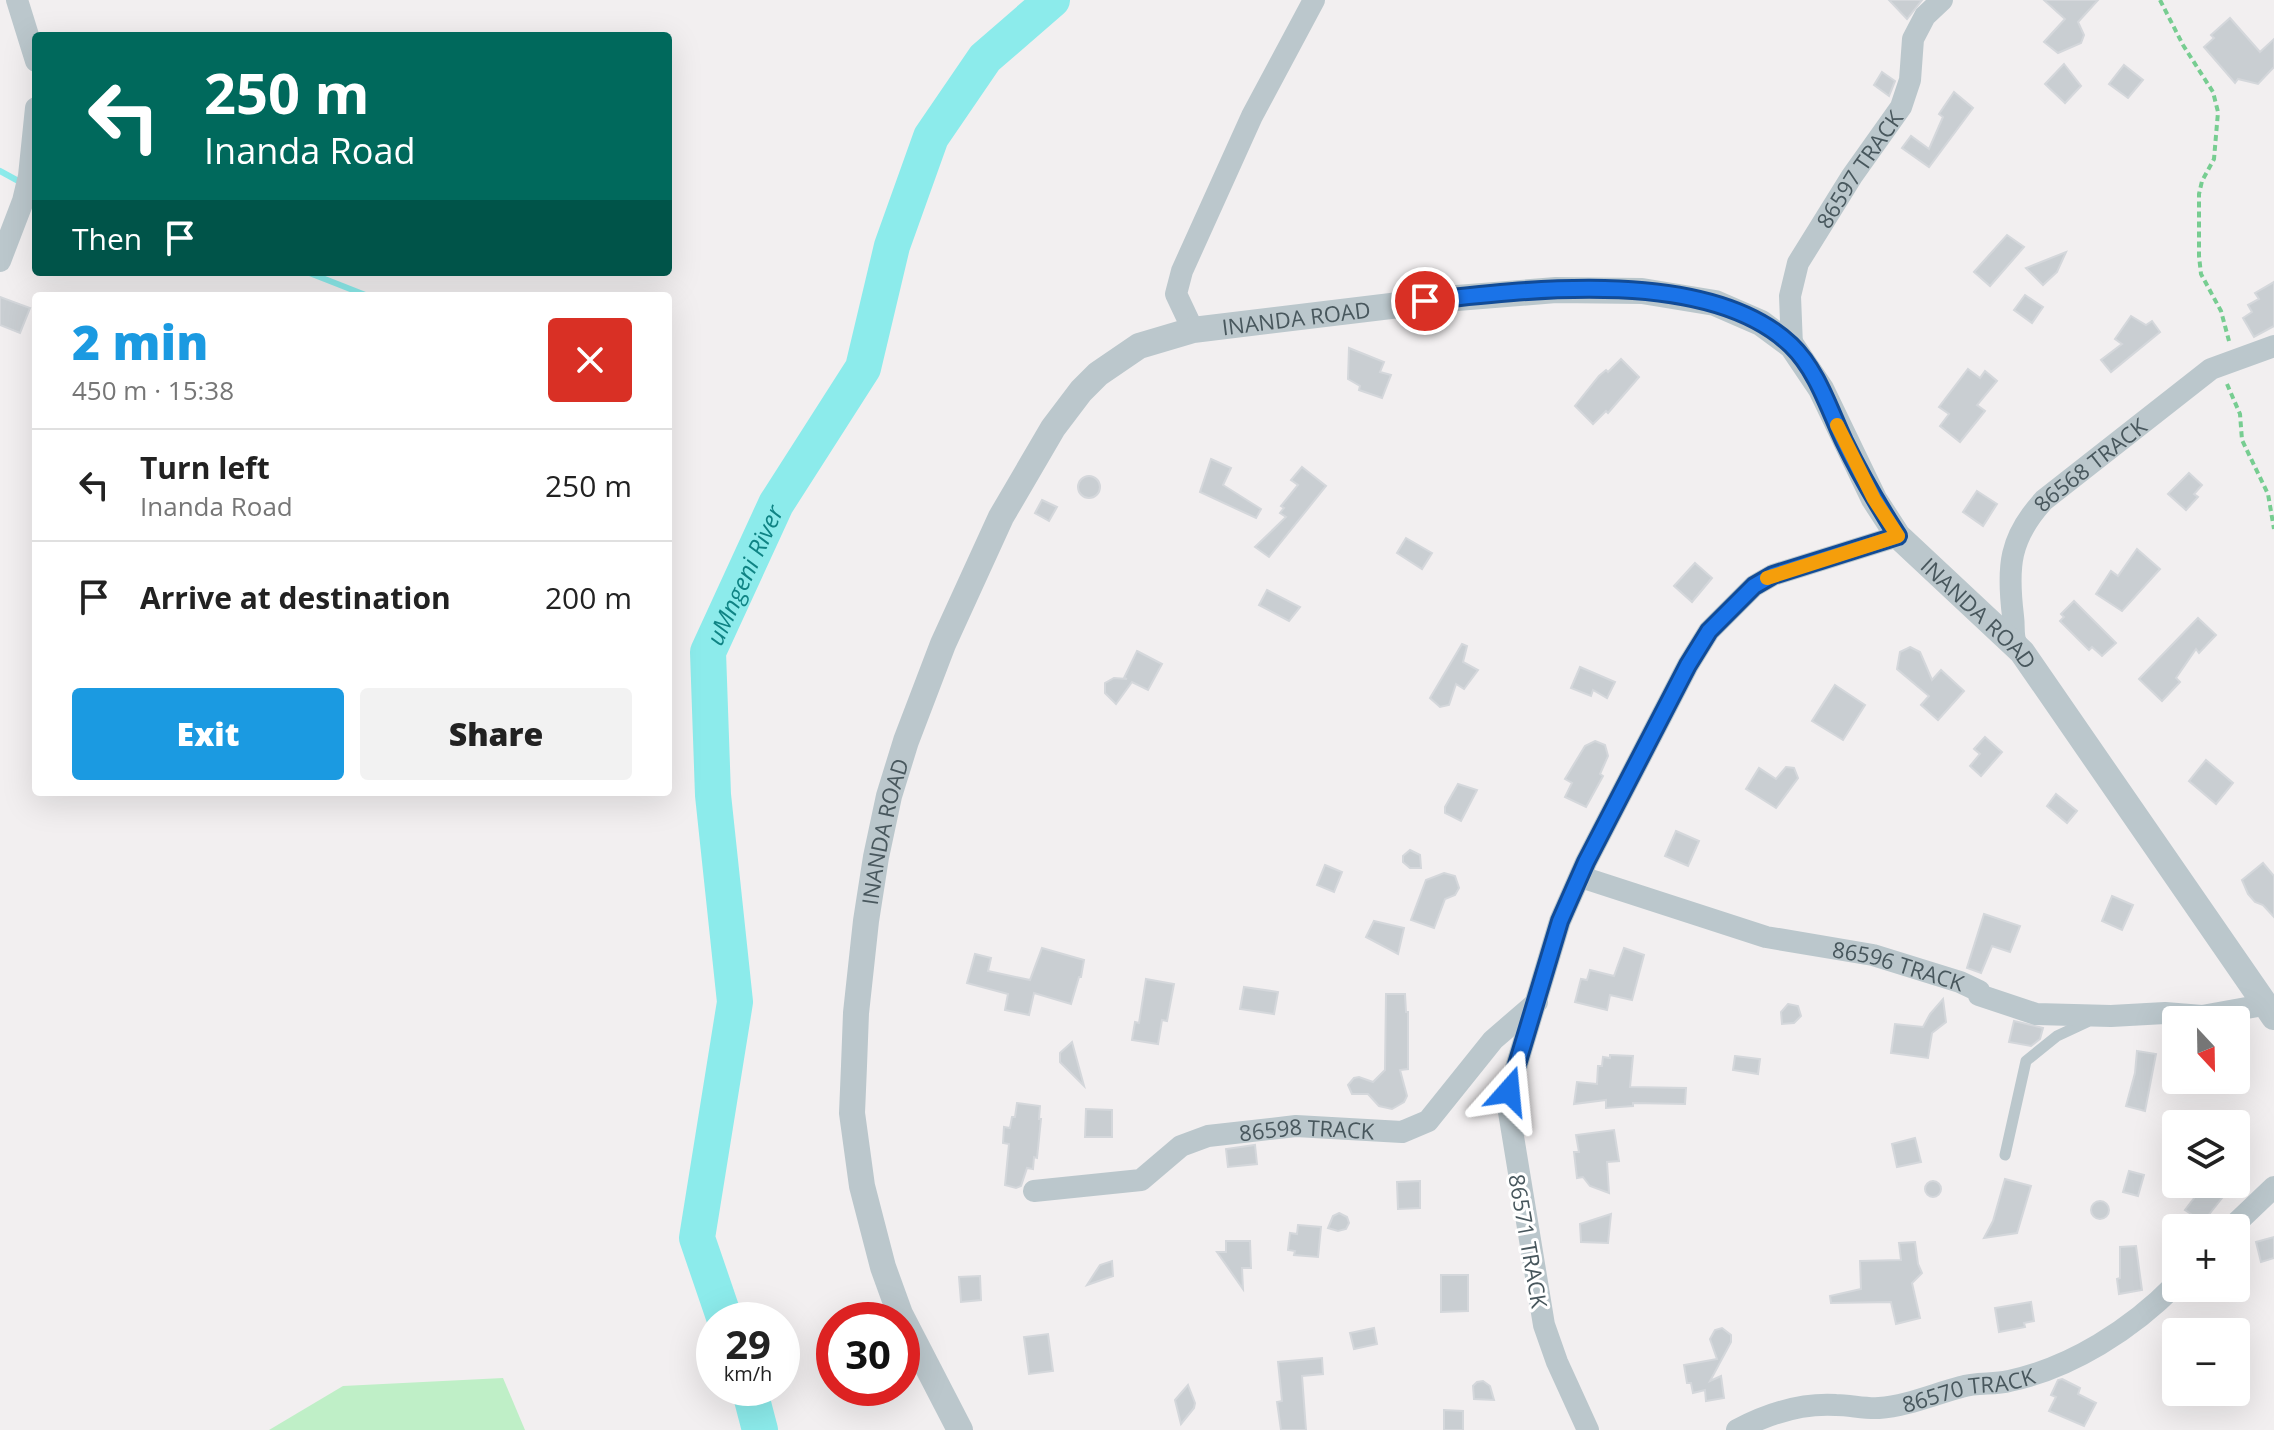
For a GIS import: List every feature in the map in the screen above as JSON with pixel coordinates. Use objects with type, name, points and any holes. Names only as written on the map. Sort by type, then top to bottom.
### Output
[{"type":"street","points":[[17,0],[32,48]]},
{"type":"street","points":[[1193,330],[1176,294],[1182,271],[1252,116],[1314,0]]},
{"type":"street","name":"86597 TRACK","points":[[1792,346],[1790,296],[1798,263],[1852,176],[1901,107],[1910,80],[1913,39],[1925,16],[1942,0]]},
{"type":"street","points":[[0,261],[23,201],[32,147]]},
{"type":"street","name":"INANDA ROAD","points":[[960,1430],[900,1314],[883,1267],[862,1186],[852,1113],[856,1013],[864,937],[882,826],[906,741],[943,644],[1001,517],[1053,428],[1081,391],[1119,358],[1139,346],[1193,330],[1457,298],[1556,290],[1642,291],[1715,303],[1761,323],[1792,346],[1821,389],[1874,499],[1898,536],[2022,652],[2269,1011]]},
{"type":"street","name":"86568 TRACK","points":[[2022,652],[2013,640],[2009,588],[2012,551],[2021,528],[2044,500],[2189,384],[2225,363],[2274,346]]},
{"type":"street","name":"86571 TRACK","points":[[1588,1430],[1544,1325],[1509,1116],[1509,1091],[1560,921],[1586,862],[1688,665],[1709,631],[1754,586],[1773,575],[1898,536]]},
{"type":"street","name":"86596 TRACK","points":[[1581,877],[1766,937],[1873,955],[1960,982],[1979,991],[1979,995],[2036,1014],[2111,1016],[2165,1013],[2202,1016],[2269,1011]]},
{"type":"street","name":"86598 TRACK","points":[[1034,1191],[1141,1180],[1181,1146],[1208,1136],[1296,1126],[1402,1132],[1415,1129],[1428,1121],[1493,1040],[1537,1002]]},
{"type":"street","points":[[2246,1214],[2274,1187]]},
{"type":"street","name":"86570 TRACK","points":[[1737,1430],[1792,1408],[1829,1404],[1881,1408],[1963,1386],[2009,1381],[2044,1371],[2079,1356],[2149,1310],[2162,1297]]},
{"type":"lane","points":[[2005,1155],[2026,1061],[2076,1025],[2111,1016]]},
{"type":"path","points":[[2160,0],[2183,45],[2213,92],[2218,112],[2214,159],[2199,194],[2201,274],[2228,330],[2230,343],[2224,376],[2240,414],[2242,440],[2268,494],[2274,529]]},
{"type":"green space","points":[[503,1378],[525,1430],[269,1430],[343,1386]]},
{"type":"building","points":[[1889,0],[1922,0],[1907,19]]},
{"type":"building","points":[[2044,0],[2098,0],[2078,22],[2084,35],[2081,43],[2058,53],[2044,42],[2065,19]]},
{"type":"building","points":[[2230,18],[2260,52],[2274,39],[2274,67],[2258,84],[2238,79],[2235,83],[2204,47],[2214,38],[2211,35]]},
{"type":"building","points":[[2064,64],[2081,86],[2065,103],[2045,84]]},
{"type":"building","points":[[2124,65],[2143,80],[2128,98],[2109,84]]},
{"type":"building","points":[[1882,72],[1895,81],[1889,96],[1874,85]]},
{"type":"building","points":[[1954,92],[1973,108],[1929,167],[1902,148],[1911,136],[1929,149],[1943,117],[1939,114]]},
{"type":"building","points":[[2007,235],[2024,247],[1990,286],[1974,272]]},
{"type":"building","points":[[2066,252],[2057,272],[2043,285],[2026,268]]},
{"type":"building","points":[[2274,282],[2274,326],[2254,337],[2243,318],[2252,312],[2248,305],[2259,299],[2255,293]]},
{"type":"building","points":[[2025,295],[2043,307],[2032,323],[2014,310]]},
{"type":"building","points":[[0,297],[30,308],[20,333],[0,325]]},
{"type":"building","points":[[2131,316],[2146,325],[2152,321],[2160,332],[2111,372],[2101,360],[2122,344],[2115,339]]},
{"type":"building","points":[[1349,348],[1384,362],[1380,372],[1391,375],[1382,398],[1359,390],[1360,386],[1348,379]]},
{"type":"building","points":[[1621,359],[1639,377],[1608,413],[1606,411],[1593,424],[1575,406],[1599,376]]},
{"type":"building","points":[[1968,369],[1980,378],[1985,371],[1997,381],[1977,405],[1985,411],[1960,442],[1940,426],[1949,414],[1939,407]]},
{"type":"building","points":[[1211,459],[1231,468],[1223,485],[1261,509],[1256,518],[1200,492]]},
{"type":"building","points":[[1302,467],[1326,486],[1269,557],[1255,547],[1286,517],[1280,513],[1284,508],[1281,506],[1298,485],[1291,480]]},
{"type":"building","points":[[2189,473],[2202,485],[2194,494],[2198,497],[2186,510],[2168,494]]},
{"type":"building","points":[[1089,476],[1097,479],[1100,487],[1097,495],[1089,498],[1081,495],[1078,487],[1081,479]]},
{"type":"building","points":[[1977,491],[1997,504],[1983,526],[1963,512]]},
{"type":"building","points":[[1042,500],[1057,507],[1049,521],[1035,513]]},
{"type":"building","points":[[1406,538],[1432,553],[1422,569],[1397,553]]},
{"type":"building","points":[[2137,549],[2160,569],[2122,611],[2096,594],[2111,571],[2118,576]]},
{"type":"building","points":[[1695,563],[1712,578],[1692,602],[1674,586]]},
{"type":"building","points":[[1267,590],[1300,607],[1289,621],[1259,605]]},
{"type":"building","points":[[2074,601],[2116,643],[2102,656],[2092,647],[2089,650],[2060,621],[2064,617],[2061,614]]},
{"type":"building","points":[[2198,618],[2216,635],[2199,653],[2196,649],[2176,678],[2180,682],[2162,701],[2139,679]]},
{"type":"building","points":[[1462,644],[1467,646],[1463,662],[1478,670],[1464,689],[1456,684],[1449,705],[1440,707],[1430,698]]},
{"type":"building","points":[[1910,647],[1920,652],[1932,680],[1941,670],[1964,691],[1938,720],[1921,705],[1929,696],[1897,669],[1900,652]]},
{"type":"building","points":[[1137,651],[1162,664],[1148,690],[1132,682],[1116,704],[1105,693],[1105,683],[1114,678],[1127,679],[1124,678]]},
{"type":"building","points":[[1580,667],[1615,682],[1607,698],[1593,690],[1591,696],[1571,688]]},
{"type":"building","points":[[1835,685],[1865,705],[1843,740],[1812,721]]},
{"type":"building","points":[[1985,737],[2002,752],[1981,776],[1970,766],[1980,754],[1974,749]]},
{"type":"building","points":[[1595,741],[1605,745],[1608,756],[1600,774],[1603,776],[1586,807],[1565,797],[1572,783],[1565,779],[1585,746]]},
{"type":"building","points":[[2206,760],[2233,783],[2216,804],[2189,781]]},
{"type":"building","points":[[1786,767],[1794,768],[1798,778],[1776,808],[1746,789],[1759,768],[1776,779]]},
{"type":"building","points":[[1458,784],[1477,790],[1461,821],[1445,813],[1445,807]]},
{"type":"building","points":[[2056,794],[2077,811],[2067,823],[2047,806]]},
{"type":"building","points":[[1676,831],[1699,841],[1688,866],[1665,856]]},
{"type":"building","points":[[1410,850],[1420,855],[1421,868],[1410,868],[1403,862],[1403,856]]},
{"type":"building","points":[[2263,863],[2274,876],[2274,917],[2248,894],[2242,880]]},
{"type":"building","points":[[1325,865],[1342,872],[1334,892],[1317,885]]},
{"type":"building","points":[[1444,873],[1455,876],[1459,888],[1455,895],[1445,899],[1434,928],[1411,920],[1426,880]]},
{"type":"building","points":[[2112,896],[2133,905],[2122,930],[2102,921]]},
{"type":"building","points":[[1984,914],[2020,926],[2010,952],[1992,946],[1981,973],[1967,968]]},
{"type":"building","points":[[1374,921],[1404,928],[1398,954],[1366,937]]},
{"type":"building","points":[[1042,948],[1084,960],[1071,1004],[1034,993],[1029,1015],[1005,1010],[1008,994],[967,983],[975,954],[991,958],[988,971],[1030,980]]},
{"type":"building","points":[[1624,948],[1644,955],[1632,1000],[1610,995],[1607,1010],[1575,1002],[1581,979],[1587,980],[1590,970],[1614,976]]},
{"type":"building","points":[[1146,979],[1174,984],[1167,1021],[1162,1020],[1158,1044],[1132,1040],[1135,1022],[1139,1023]]},
{"type":"building","points":[[1244,987],[1278,992],[1274,1014],[1240,1009]]},
{"type":"building","points":[[1386,994],[1405,994],[1408,1012],[1408,1069],[1400,1070],[1407,1096],[1404,1102],[1392,1109],[1379,1106],[1368,1094],[1352,1094],[1348,1085],[1359,1077],[1373,1082],[1385,1070]]},
{"type":"building","points":[[1943,999],[1946,1022],[1932,1033],[1928,1058],[1891,1053],[1895,1024],[1923,1027]]},
{"type":"building","points":[[1788,1004],[1798,1006],[1801,1016],[1794,1023],[1782,1024],[1781,1012]]},
{"type":"building","points":[[2014,1021],[2043,1028],[2040,1039],[2031,1046],[2009,1042]]},
{"type":"building","points":[[1072,1042],[1084,1086],[1060,1062],[1060,1053]]},
{"type":"building","points":[[2137,1051],[2156,1054],[2145,1111],[2126,1106]]},
{"type":"building","points":[[1610,1055],[1633,1056],[1630,1087],[1686,1088],[1685,1104],[1633,1103],[1633,1106],[1606,1108],[1606,1100],[1574,1104],[1577,1082],[1597,1084],[1598,1066],[1602,1066],[1603,1057],[1610,1058]]},
{"type":"building","points":[[1735,1056],[1760,1059],[1758,1074],[1733,1070]]},
{"type":"building","points":[[1017,1103],[1040,1106],[1041,1119],[1037,1158],[1034,1157],[1033,1169],[1027,1168],[1021,1186],[1016,1188],[1005,1185],[1009,1144],[1003,1143],[1004,1127],[1010,1128]]},
{"type":"building","points":[[1086,1109],[1112,1110],[1112,1137],[1085,1137]]},
{"type":"building","points":[[1614,1130],[1619,1161],[1607,1162],[1609,1193],[1590,1186],[1583,1177],[1577,1178],[1574,1152],[1579,1152],[1576,1135]]},
{"type":"building","points":[[1915,1138],[1921,1162],[1897,1167],[1892,1144]]},
{"type":"building","points":[[1255,1145],[1257,1164],[1228,1167],[1226,1149]]},
{"type":"building","points":[[2129,1171],[2144,1175],[2138,1196],[2123,1192]]},
{"type":"building","points":[[2005,1179],[2031,1186],[2017,1233],[1984,1238],[1993,1221]]},
{"type":"building","points":[[1420,1181],[1420,1208],[1398,1209],[1397,1182]]},
{"type":"building","points":[[1930,1181],[1936,1181],[1941,1189],[1939,1195],[1930,1197],[1925,1192],[1925,1186]]},
{"type":"building","points":[[2194,1198],[2222,1198],[2209,1214],[2191,1214],[2185,1210]]},
{"type":"building","points":[[2100,1201],[2109,1210],[2100,1219],[2091,1210]]},
{"type":"building","points":[[1339,1213],[1347,1217],[1349,1223],[1346,1229],[1338,1231],[1328,1228],[1333,1216]]},
{"type":"building","points":[[1611,1214],[1608,1243],[1581,1242],[1580,1224]]},
{"type":"building","points":[[1298,1225],[1321,1227],[1318,1257],[1294,1255],[1295,1251],[1288,1250],[1290,1233],[1297,1234]]},
{"type":"building","points":[[2274,1237],[2274,1258],[2261,1262],[2256,1242]]},
{"type":"building","points":[[1226,1241],[1250,1241],[1251,1268],[1242,1268],[1243,1289],[1217,1252],[1226,1252]]},
{"type":"building","points":[[1915,1242],[1922,1273],[1912,1283],[1920,1318],[1896,1324],[1891,1302],[1831,1303],[1830,1296],[1861,1289],[1860,1261],[1901,1260],[1899,1243]]},
{"type":"building","points":[[2136,1246],[2142,1290],[2119,1294],[2120,1247]]},
{"type":"building","points":[[1112,1261],[1113,1276],[1087,1285],[1100,1265]]},
{"type":"building","points":[[1441,1275],[1468,1275],[1468,1311],[1441,1312]]},
{"type":"building","points":[[980,1276],[981,1300],[961,1302],[959,1277]]},
{"type":"building","points":[[2031,1302],[2034,1321],[2024,1323],[2025,1327],[1999,1332],[1995,1308]]},
{"type":"building","points":[[1374,1328],[1377,1344],[1354,1349],[1350,1333]]},
{"type":"building","points":[[1722,1328],[1731,1335],[1731,1342],[1710,1381],[1721,1376],[1724,1398],[1706,1401],[1705,1390],[1693,1393],[1691,1383],[1687,1383],[1684,1365],[1717,1359],[1710,1339],[1715,1330]]},
{"type":"building","points":[[1048,1334],[1053,1371],[1029,1374],[1024,1337]]},
{"type":"building","points":[[1322,1358],[1323,1374],[1302,1376],[1306,1430],[1281,1430],[1277,1402],[1282,1401],[1278,1362]]},
{"type":"building","points":[[2058,1380],[2080,1388],[2078,1394],[2096,1403],[2084,1426],[2049,1411],[2056,1397],[2051,1395]]},
{"type":"building","points":[[1483,1381],[1490,1386],[1494,1400],[1474,1399],[1473,1386]]},
{"type":"building","points":[[1188,1385],[1195,1403],[1181,1424],[1175,1400]]},
{"type":"building","points":[[1444,1410],[1463,1411],[1463,1430],[1444,1430]]},
{"type":"waterway","name":"uMngeni River","points":[[719,1302],[697,1238],[735,1002],[713,795],[708,652],[776,504],[863,368],[892,246],[931,137],[985,58],[1052,0]]},
{"type":"waterway","points":[[0,171],[22,183]]},
{"type":"waterway","points":[[317,276],[358,292]]},
{"type":"waterway","name":"uMngeni River","points":[[754,1406],[760,1430]]},
{"type":"slow traffic","points":[[1767,578],[1898,536],[1874,499],[1837,425]]},
{"type":"route","points":[[1425,301],[1556,290],[1642,291],[1715,303],[1744,314],[1792,346],[1808,369],[1821,389],[1874,499],[1898,536],[1773,575],[1754,586],[1709,631],[1688,665],[1586,862],[1560,921],[1509,1091]]}]
